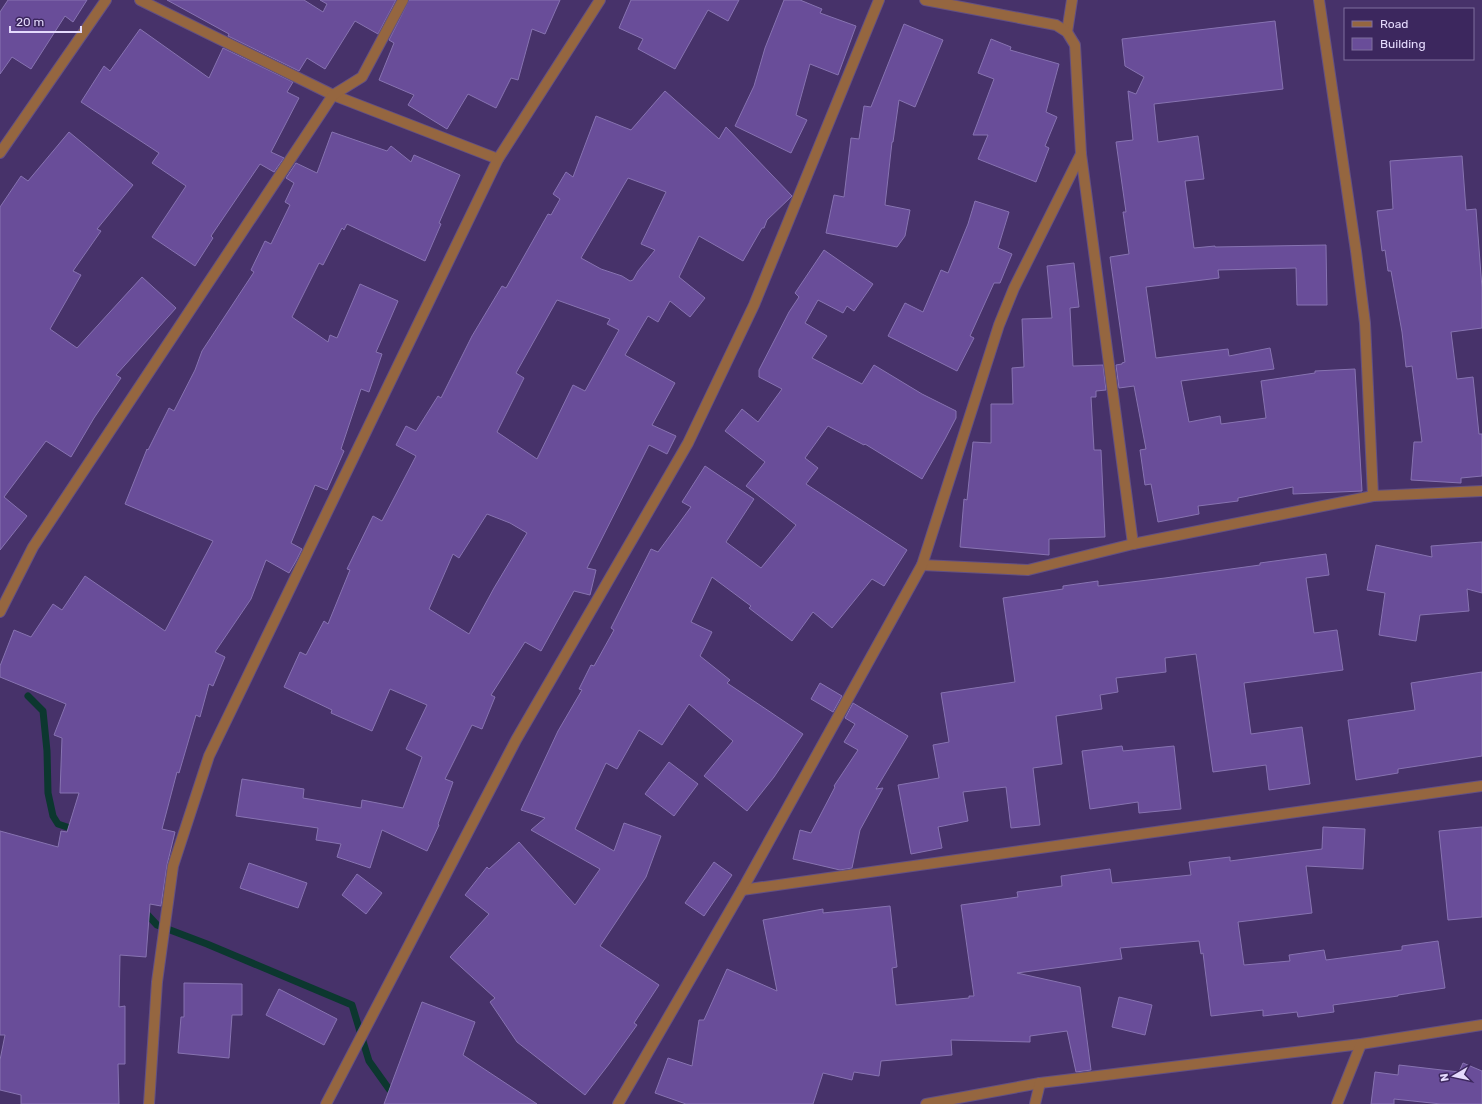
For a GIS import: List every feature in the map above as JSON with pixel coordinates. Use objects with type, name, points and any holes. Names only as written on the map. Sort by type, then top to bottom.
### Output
[{"type":"street","points":[[0,153],[106,0]]},
{"type":"street","points":[[140,0],[333,95],[498,159]]},
{"type":"street","points":[[0,612],[33,548],[333,95],[362,77],[403,0]]},
{"type":"street","points":[[149,1104],[157,982],[173,866],[209,756],[498,159],[600,0]]},
{"type":"street","points":[[326,1104],[516,740],[688,443],[754,305],[879,0]]},
{"type":"street","points":[[925,0],[1056,25],[1067,32],[1075,45],[1082,154],[1133,544]]},
{"type":"street","points":[[1067,32],[1072,0]]},
{"type":"street","points":[[1319,0],[1365,323],[1373,496]]},
{"type":"street","points":[[618,1104],[742,890],[922,565],[999,325],[1014,288],[1082,154]]},
{"type":"street","points":[[922,565],[1028,570],[1133,544],[1373,496],[1482,491]]},
{"type":"street","points":[[742,890],[1482,786]]},
{"type":"street","points":[[926,1104],[1040,1083],[1361,1044],[1482,1024]]},
{"type":"street","points":[[1337,1104],[1361,1044]]},
{"type":"street","points":[[1035,1104],[1040,1083]]},
{"type":"building","points":[[8,0],[87,0],[73,22],[65,16],[31,69],[12,57],[0,74],[0,12]]},
{"type":"building","points":[[167,0],[304,0],[323,12],[327,4],[320,0],[396,0],[378,34],[355,21],[325,69],[307,58],[299,71],[228,36],[229,34]]},
{"type":"building","points":[[409,0],[560,0],[545,34],[532,29],[518,80],[511,78],[496,108],[468,94],[447,129],[408,105],[414,95],[379,80],[394,43],[389,40]]},
{"type":"building","points":[[631,0],[739,0],[728,21],[708,10],[675,69],[638,49],[643,39],[619,28]]},
{"type":"building","points":[[784,0],[800,0],[822,9],[820,13],[856,26],[838,75],[810,64],[796,115],[807,120],[791,153],[735,126],[754,86],[765,48]]},
{"type":"building","points":[[1275,21],[1283,89],[1154,104],[1158,142],[1198,136],[1204,179],[1185,181],[1194,248],[1215,246],[1326,245],[1327,305],[1297,305],[1296,268],[1218,270],[1219,278],[1146,287],[1156,358],[1228,349],[1229,356],[1270,348],[1274,369],[1181,381],[1189,422],[1220,416],[1221,424],[1266,418],[1261,381],[1315,373],[1315,371],[1355,369],[1362,491],[1293,494],[1293,487],[1238,498],[1238,501],[1198,506],[1199,514],[1158,522],[1151,484],[1145,485],[1140,450],[1146,449],[1134,386],[1119,388],[1116,365],[1125,362],[1110,257],[1129,254],[1123,212],[1126,212],[1116,142],[1133,140],[1128,91],[1136,94],[1144,77],[1125,66],[1122,39]]},
{"type":"building","points":[[904,24],[943,40],[915,107],[899,100],[892,142],[885,205],[910,210],[905,236],[897,247],[826,233],[834,195],[844,197],[851,138],[859,139],[864,106],[871,107]]},
{"type":"building","points":[[140,29],[209,78],[223,48],[293,82],[287,92],[299,98],[271,152],[284,158],[274,172],[260,164],[211,236],[213,238],[195,266],[152,237],[186,186],[152,163],[159,153],[81,102],[104,66],[110,71]]},
{"type":"building","points":[[991,39],[1011,47],[1010,50],[1059,64],[1046,112],[1057,117],[1045,146],[1049,148],[1036,182],[978,159],[988,135],[973,135],[994,79],[978,73]]},
{"type":"building","points":[[665,91],[719,139],[726,127],[792,196],[767,220],[764,228],[762,228],[743,261],[699,236],[679,277],[705,298],[690,317],[670,301],[658,322],[648,316],[625,355],[675,383],[652,425],[676,436],[667,454],[649,445],[587,568],[596,570],[590,595],[574,591],[541,651],[525,642],[491,695],[495,697],[482,729],[472,725],[445,779],[453,782],[438,824],[439,825],[427,851],[382,830],[370,868],[337,857],[341,844],[316,840],[318,828],[236,816],[242,779],[304,789],[303,798],[361,808],[362,800],[403,808],[422,757],[406,749],[427,705],[390,689],[372,731],[331,713],[332,710],[284,687],[300,652],[306,655],[324,621],[328,624],[350,570],[347,569],[373,516],[382,521],[416,456],[396,445],[406,426],[416,431],[438,396],[441,398],[472,336],[502,286],[506,288],[548,214],[551,215],[560,199],[553,194],[566,172],[573,177],[596,116],[631,130]],"holes":[[[628,178],[666,192],[641,244],[655,250],[638,271],[633,280],[630,281],[622,276],[601,269],[581,258]],[[557,300],[610,319],[607,324],[619,330],[585,391],[573,385],[537,459],[497,432],[524,378],[516,373]],[[487,514],[510,523],[527,533],[494,588],[469,634],[429,609],[453,554],[459,558]]]},
{"type":"building","points":[[69,132],[133,185],[97,229],[101,231],[73,271],[81,275],[50,329],[77,348],[142,277],[176,308],[116,375],[121,378],[94,418],[71,457],[46,441],[4,497],[27,516],[0,550],[0,207],[21,176],[28,181]]},
{"type":"building","points":[[332,132],[387,151],[391,146],[411,162],[414,155],[460,175],[439,223],[441,224],[425,261],[347,224],[344,230],[342,228],[323,265],[319,263],[292,317],[328,342],[330,335],[337,338],[360,284],[398,301],[376,352],[382,354],[369,392],[361,389],[341,449],[344,451],[327,490],[315,485],[291,543],[302,549],[296,561],[289,573],[266,560],[251,599],[215,652],[225,657],[213,686],[209,684],[200,717],[196,715],[179,773],[177,772],[162,829],[175,832],[167,865],[161,906],[150,904],[146,957],[120,955],[119,1007],[125,1006],[125,1064],[118,1064],[119,1104],[21,1104],[21,1095],[0,1090],[0,1060],[5,1035],[0,1035],[0,831],[58,847],[61,831],[67,832],[79,793],[60,793],[62,738],[54,735],[66,704],[0,677],[0,666],[14,630],[31,637],[53,604],[62,610],[85,576],[165,631],[213,541],[125,504],[147,449],[148,450],[169,408],[174,411],[195,370],[202,351],[254,272],[251,270],[265,241],[271,244],[290,205],[285,202],[294,183],[286,178],[296,163],[317,173]]},
{"type":"building","points":[[1462,156],[1466,210],[1476,209],[1482,288],[1482,328],[1451,332],[1457,379],[1473,377],[1479,434],[1482,434],[1482,476],[1461,478],[1461,483],[1411,480],[1414,442],[1422,442],[1412,366],[1406,367],[1402,332],[1391,271],[1388,271],[1385,250],[1382,251],[1377,211],[1393,209],[1390,161]]},
{"type":"building","points":[[975,201],[1009,212],[998,248],[1012,254],[1000,283],[994,283],[970,336],[974,338],[957,371],[888,336],[905,303],[923,312],[941,270],[948,273],[968,224]]},
{"type":"building","points":[[824,250],[873,284],[854,311],[847,306],[843,313],[818,300],[805,323],[827,336],[812,358],[862,384],[874,365],[922,394],[956,411],[956,418],[922,479],[865,444],[864,445],[828,426],[805,458],[818,468],[806,484],[907,550],[884,586],[872,579],[832,628],[813,612],[792,641],[749,608],[751,606],[712,577],[691,622],[712,632],[700,656],[730,680],[727,683],[803,734],[774,777],[747,811],[704,776],[733,741],[689,704],[662,745],[639,730],[617,769],[606,763],[575,829],[614,851],[624,823],[661,836],[646,877],[600,946],[659,985],[634,1023],[637,1025],[585,1095],[517,1042],[490,1002],[495,998],[450,957],[489,914],[465,895],[487,867],[489,869],[519,842],[575,905],[600,869],[531,830],[545,818],[521,810],[558,731],[582,690],[579,689],[591,665],[594,666],[614,630],[611,628],[651,549],[658,552],[691,507],[682,502],[705,466],[754,499],[726,542],[761,568],[796,525],[746,486],[765,462],[725,431],[742,409],[758,422],[782,389],[759,377],[759,370],[789,312],[799,297],[795,293]]},
{"type":"building","points":[[1074,263],[1079,307],[1070,308],[1073,366],[1103,365],[1106,390],[1096,391],[1096,397],[1091,397],[1094,450],[1101,450],[1105,537],[1049,539],[1049,555],[960,547],[964,499],[967,500],[973,442],[991,443],[991,404],[1013,404],[1012,368],[1024,367],[1022,319],[1052,318],[1047,266]]},
{"type":"building","points":[[1482,542],[1482,593],[1467,589],[1469,611],[1420,615],[1416,641],[1379,635],[1385,593],[1367,590],[1376,545],[1432,557],[1431,546]]},
{"type":"building","points":[[1326,554],[1329,575],[1306,578],[1314,633],[1337,630],[1343,670],[1244,683],[1251,734],[1302,727],[1310,784],[1269,790],[1266,765],[1213,772],[1196,654],[1165,658],[1166,672],[1116,678],[1118,692],[1100,695],[1102,709],[1056,716],[1062,764],[1033,768],[1040,825],[1011,828],[1006,787],[963,792],[968,821],[938,827],[942,848],[911,854],[898,785],[939,778],[933,745],[949,742],[941,693],[1015,682],[1003,598],[1063,589],[1063,586],[1098,581],[1098,586],[1260,565],[1260,563]]},
{"type":"building","points":[[1482,672],[1482,756],[1398,769],[1398,773],[1356,780],[1348,720],[1415,710],[1411,683]]},
{"type":"building","points":[[820,683],[842,696],[833,712],[811,699]]},
{"type":"building","points":[[853,703],[908,736],[876,789],[883,788],[860,830],[852,868],[840,870],[793,859],[800,830],[811,833],[835,787],[834,786],[858,750],[844,742],[855,724],[845,718]]},
{"type":"building","points":[[1122,746],[1123,751],[1174,746],[1181,809],[1139,813],[1138,802],[1090,809],[1082,751]]},
{"type":"building","points":[[669,762],[698,784],[674,816],[645,794]]},
{"type":"building","points":[[1323,827],[1365,829],[1363,869],[1306,866],[1312,913],[1238,922],[1244,965],[1290,961],[1289,955],[1324,950],[1326,960],[1402,950],[1402,946],[1438,941],[1445,988],[1333,1005],[1334,1012],[1298,1017],[1297,1012],[1263,1016],[1263,1010],[1211,1016],[1203,953],[1201,954],[1199,941],[1120,948],[1122,959],[1017,973],[1080,987],[1091,1070],[1076,1072],[1067,1031],[1030,1036],[1030,1042],[951,1040],[952,1055],[881,1061],[879,1076],[854,1072],[852,1080],[823,1073],[813,1104],[686,1104],[655,1093],[668,1058],[692,1066],[699,1020],[704,1020],[727,969],[777,991],[763,920],[823,909],[823,913],[890,906],[897,967],[892,968],[896,1005],[969,998],[969,996],[974,996],[961,905],[1018,897],[1017,892],[1062,886],[1061,876],[1110,869],[1112,883],[1191,875],[1189,862],[1230,857],[1230,861],[1322,849]]},
{"type":"building","points":[[1482,827],[1482,917],[1448,920],[1439,831]]},
{"type":"building","points":[[714,862],[732,875],[704,916],[685,903]]},
{"type":"building","points":[[249,863],[307,883],[298,908],[240,888]]},
{"type":"building","points":[[357,874],[382,893],[366,914],[342,895]]},
{"type":"building","points":[[184,983],[242,984],[242,1015],[232,1015],[229,1058],[178,1053],[181,1017],[184,1017]]},
{"type":"building","points":[[279,989],[337,1019],[324,1045],[266,1015]]},
{"type":"building","points":[[1119,997],[1152,1005],[1145,1035],[1112,1027]]},
{"type":"building","points":[[422,1002],[475,1022],[463,1055],[537,1104],[384,1104]]},
{"type":"building","points":[[1463,1063],[1482,1071],[1482,1104],[1441,1104],[1394,1099],[1394,1104],[1371,1104],[1375,1072],[1398,1075],[1399,1065],[1459,1072]]},
{"type":"waterway","points":[[28,696],[43,711],[47,751],[48,793],[53,816],[58,824],[76,830]]},
{"type":"waterway","points":[[143,910],[157,925],[207,944],[352,1005],[369,1061],[389,1089],[411,1104]]}]
